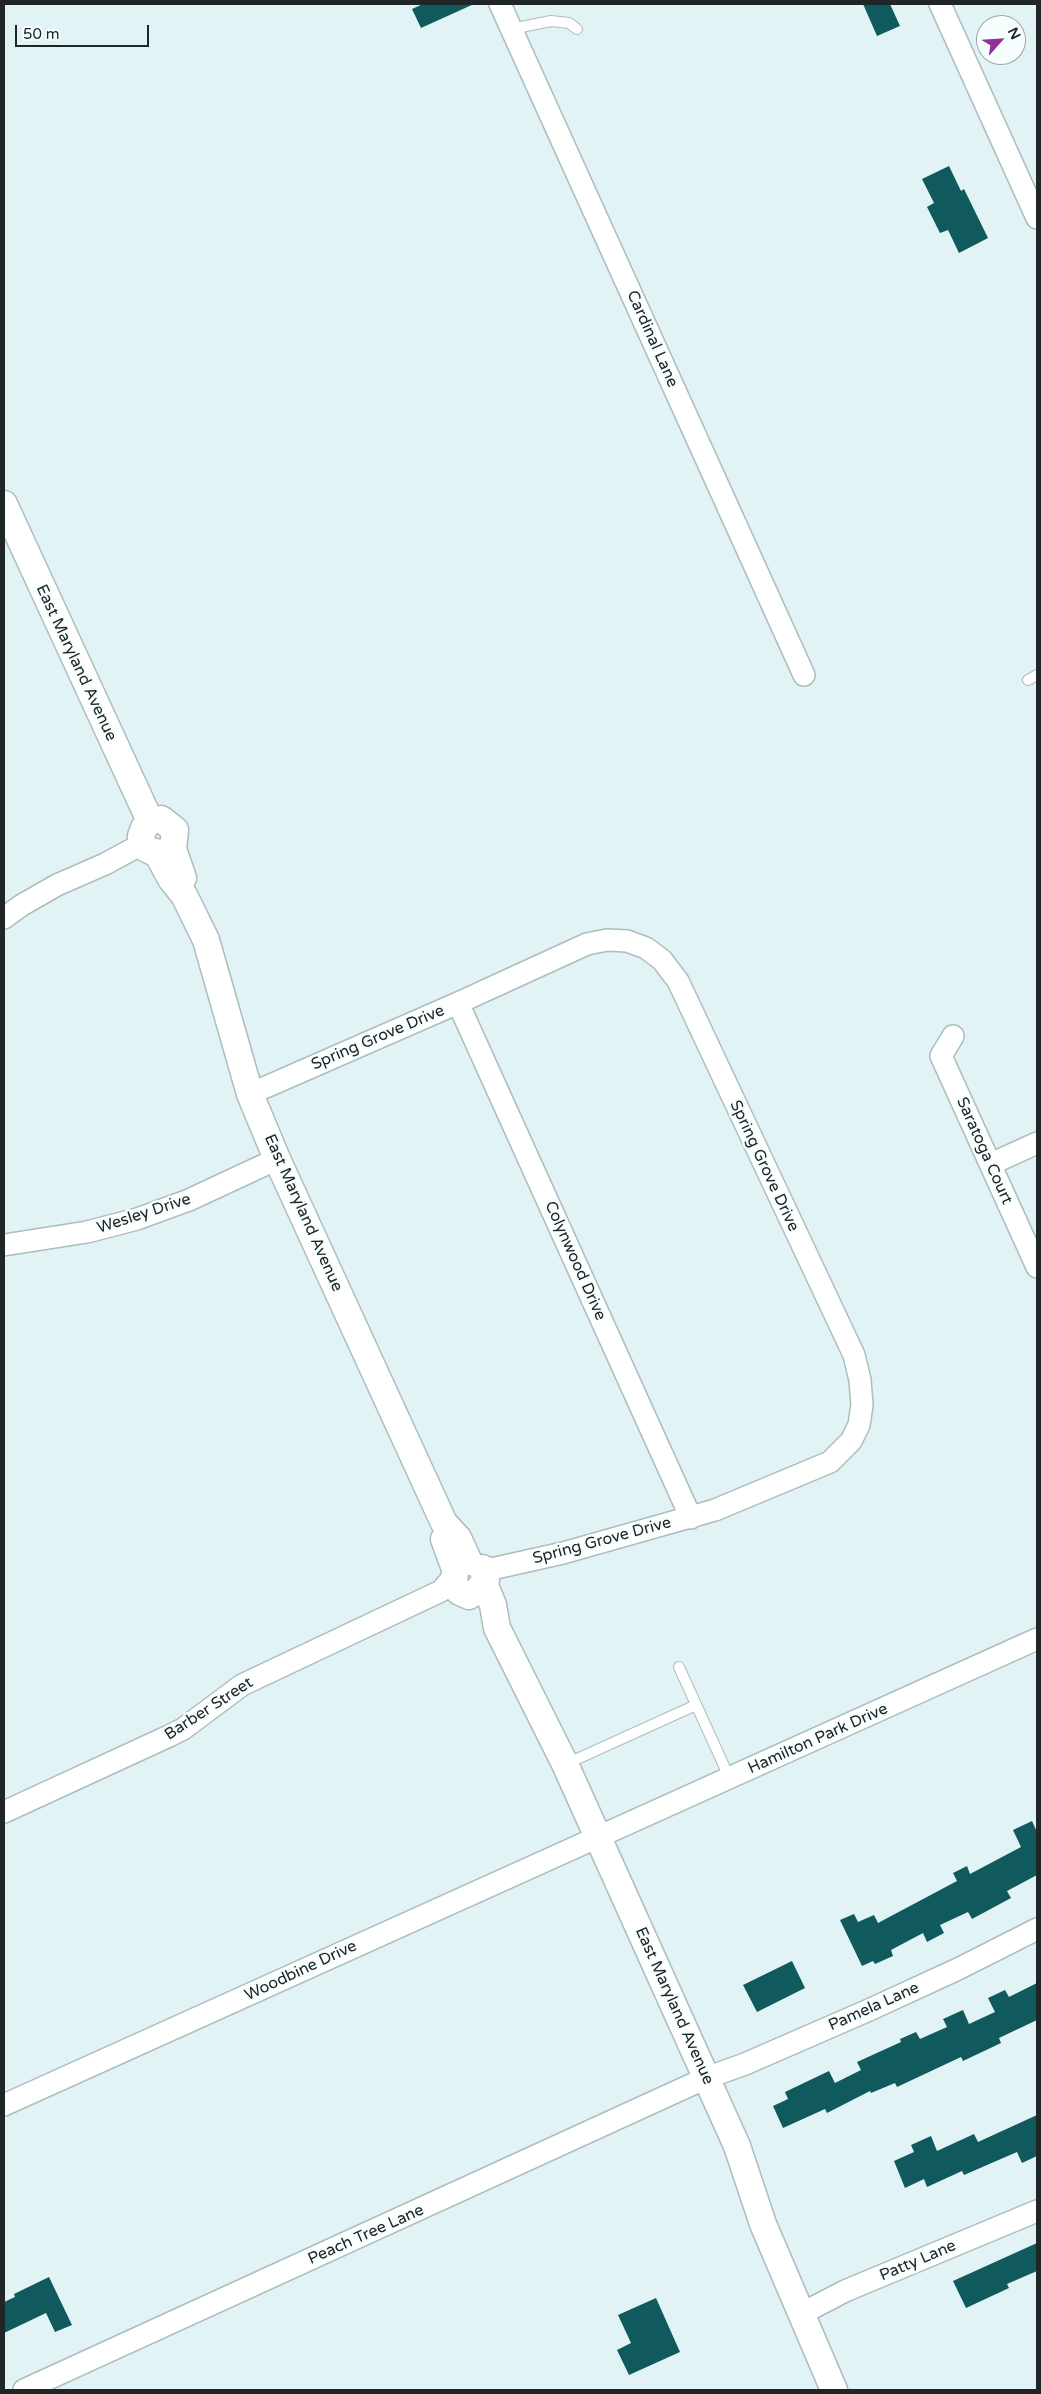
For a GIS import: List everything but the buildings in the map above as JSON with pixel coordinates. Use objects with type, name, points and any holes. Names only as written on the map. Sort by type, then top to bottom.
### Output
[{"type":"street","name":"Cardinal Lane","points":[[500,4],[804,675]]},
{"type":"street","points":[[940,4],[1037,218]]},
{"type":"street","name":"East Maryland Avenue","points":[[4,504],[171,879],[184,895],[206,940],[250,1094],[277,1159],[444,1523],[445,1543],[469,1579],[485,1620],[497,1628],[565,1764],[737,2146],[764,2224],[834,2390]]},
{"type":"street","points":[[4,918],[22,905],[57,885],[156,842]]},
{"type":"street","name":"Spring Grove Drive","points":[[250,1094],[458,1004],[587,944],[627,942],[646,948],[662,960],[678,981],[854,1355],[860,1380],[862,1405],[859,1425],[851,1441],[830,1462],[762,1492],[691,1518],[627,1534],[469,1579]]},
{"type":"street","name":"Colynwood Drive","points":[[458,1004],[691,1518]]},
{"type":"street","name":"Saratoga Court","points":[[953,1036],[941,1056],[1037,1267]]},
{"type":"street","points":[[991,1164],[1037,1143]]},
{"type":"street","name":"Wesley Drive","points":[[4,1245],[87,1232],[136,1219],[189,1200],[277,1159]]},
{"type":"street","name":"Barber Street","points":[[4,1812],[183,1729],[242,1685],[469,1579]]},
{"type":"street","name":"Hamilton Park Drive","points":[[598,1838],[1037,1639]]},
{"type":"street","name":"Woodbine Drive","points":[[4,2105],[444,1905],[598,1838]]},
{"type":"street","name":"Pamela Lane","points":[[706,2078],[745,2064],[869,2010],[958,1969],[1037,1929]]},
{"type":"street","name":"Peach Tree Lane","points":[[24,2390],[706,2078]]},
{"type":"street","name":"Patty Lane","points":[[801,2314],[845,2291],[1037,2211]]},
{"type":"lane","points":[[511,29],[551,21],[569,23],[577,29]]},
{"type":"lane","points":[[679,1667],[730,1779]]},
{"type":"lane","points":[[565,1764],[696,1705]]}]
